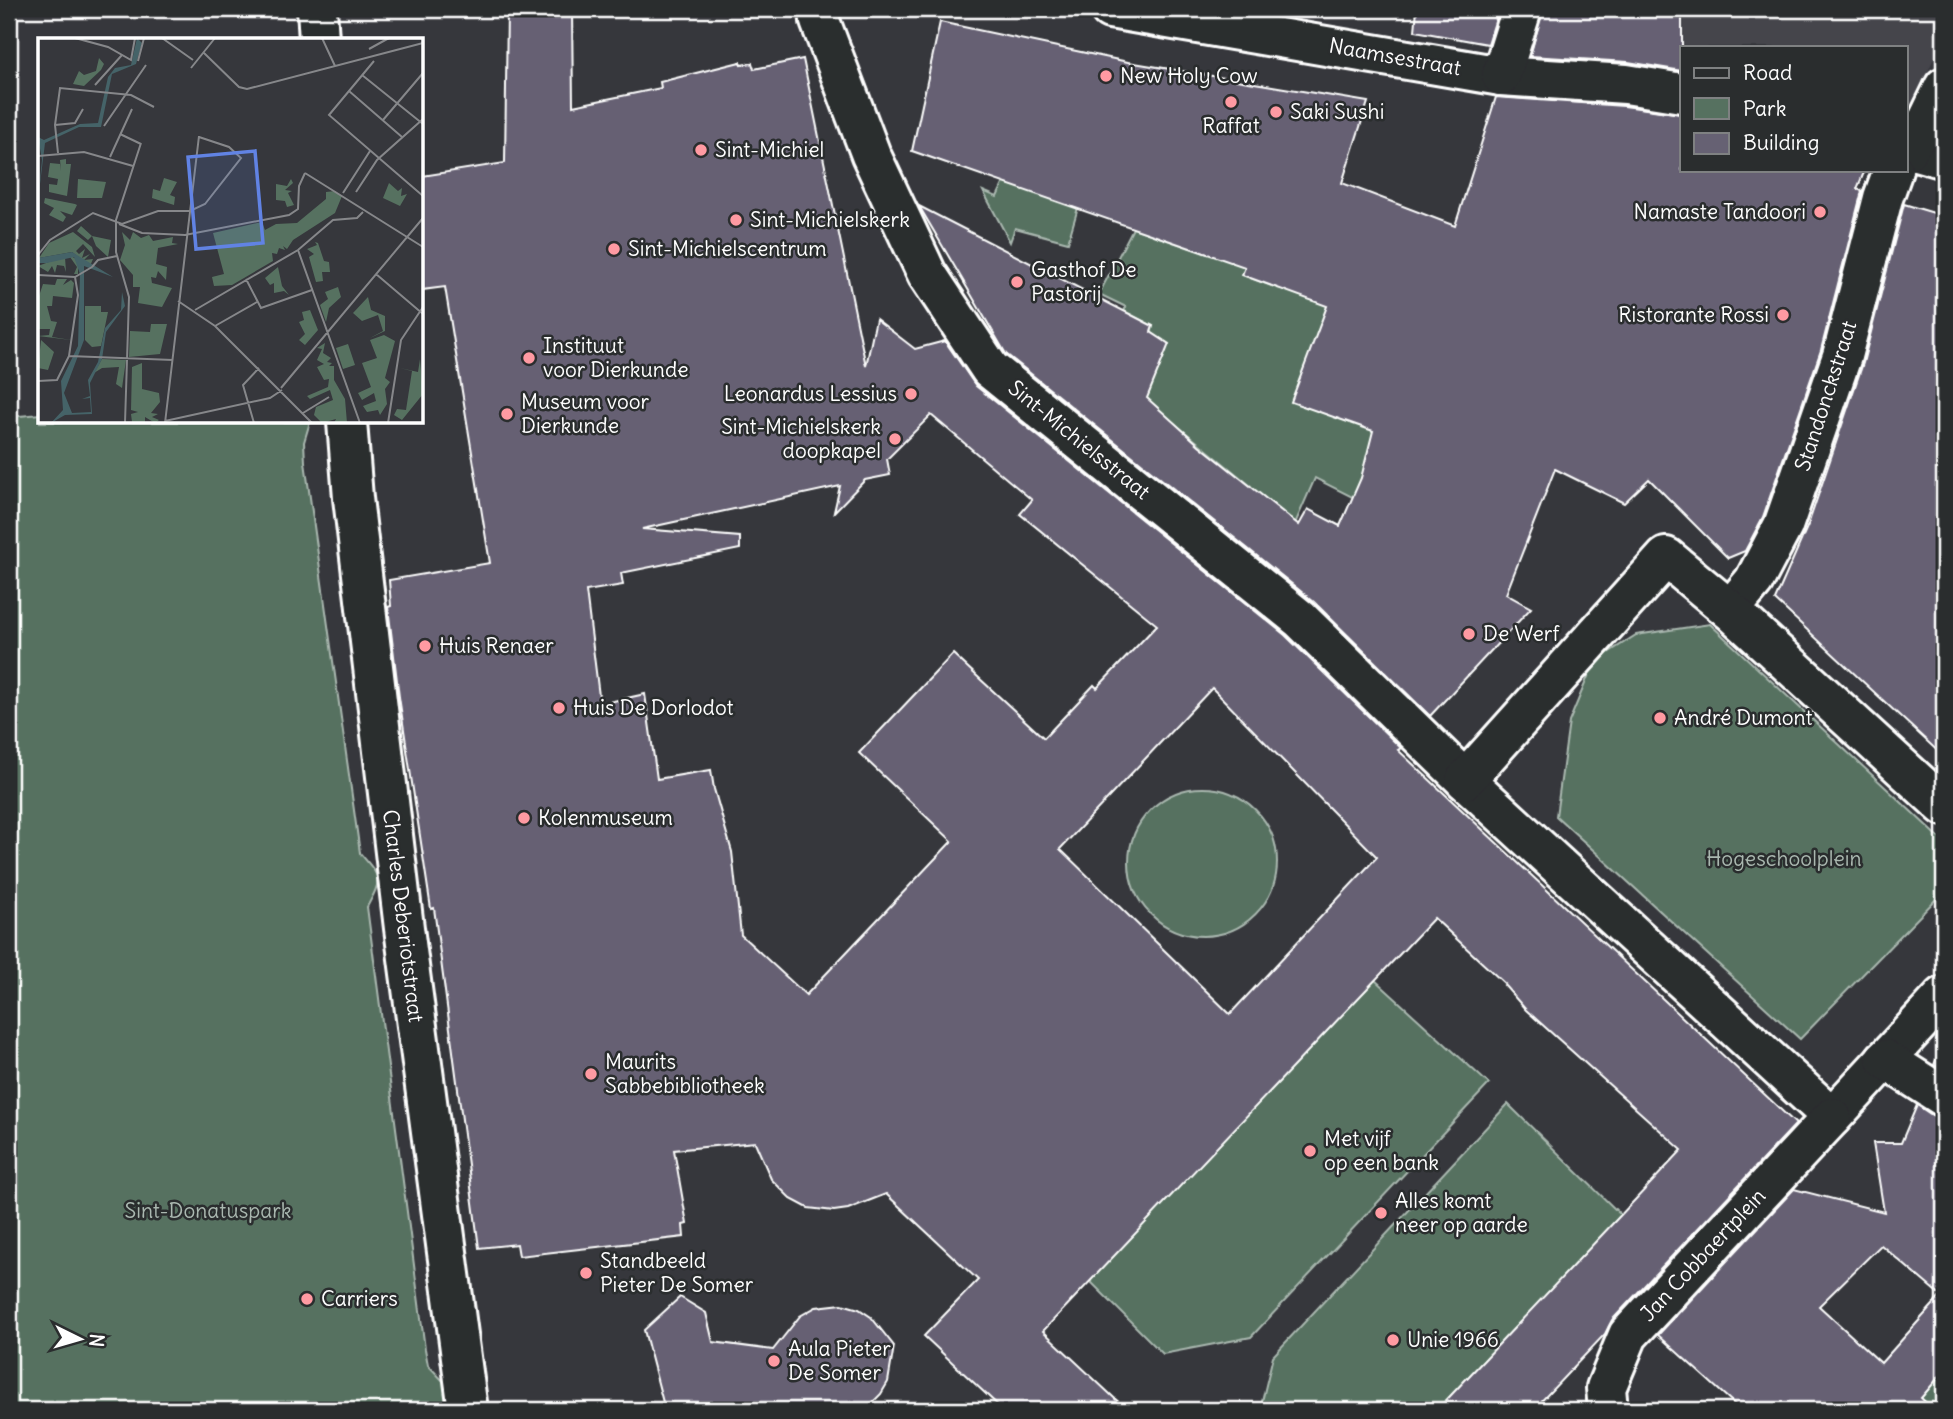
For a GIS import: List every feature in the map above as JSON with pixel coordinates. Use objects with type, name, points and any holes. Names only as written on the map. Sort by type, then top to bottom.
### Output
[{"type":"street","points":[[317,9],[319,38]]},
{"type":"street","name":"Sint-Michielsstraat","points":[[820,9],[820,21],[871,155],[927,274],[990,369],[1300,620],[1465,780]]},
{"type":"street","name":"Naamsestraat","points":[[1110,9],[1500,75],[1626,84],[1680,93]]},
{"type":"street","points":[[1500,75],[1522,9]]},
{"type":"street","name":"Standonckstraat","points":[[1908,148],[1928,120],[1944,87]]},
{"type":"street","points":[[1908,155],[1944,159]]},
{"type":"street","name":"Standonckstraat","points":[[1730,610],[1754,581],[1783,526],[1842,356],[1883,198],[1895,172]]},
{"type":"street","name":"Charles Deberiotstraat","points":[[347,424],[353,498],[402,914],[468,1410]]},
{"type":"street","points":[[1944,806],[1730,610],[1666,557],[1465,780],[1832,1116],[1944,996]]},
{"type":"street","points":[[1885,1059],[1944,1097]]},
{"type":"street","name":"Jan Cobbaertplein","points":[[1608,1410],[1606,1388],[1628,1335],[1832,1116]]},
{"type":"shaded area","points":[[1539,9],[1944,9],[1944,36],[1908,116],[1908,46],[1680,47],[1537,37],[1533,30]]},
{"type":"green space","points":[[1015,159],[1082,194],[1068,242],[1015,228],[1010,242],[983,191],[997,197]]},
{"type":"green space","points":[[1133,228],[1207,254],[1250,254],[1242,275],[1277,288],[1358,300],[1373,431],[1368,505],[1315,478],[1277,565],[1251,486],[1174,423],[1130,440],[1153,326],[1124,311],[1126,307],[1099,294]]},
{"type":"green space","name":"Sint-Donatuspark","points":[[38,414],[38,424],[309,424],[304,442],[305,462],[360,853],[377,878],[376,890],[367,907],[425,1349],[428,1365],[446,1384],[452,1410],[9,1410],[9,417]]},
{"type":"green space","name":"Hogeschoolplein","points":[[1710,624],[1944,842],[1944,891],[1800,1039],[1556,816],[1569,722],[1594,662],[1636,635]]},
{"type":"green space","points":[[1203,788],[1232,793],[1256,809],[1272,833],[1277,862],[1272,891],[1256,915],[1232,931],[1203,936],[1174,931],[1150,915],[1134,891],[1129,862],[1134,833],[1150,809],[1174,793]]},
{"type":"green space","points":[[1375,980],[1489,1084],[1251,1337],[1163,1354],[1090,1281]]},
{"type":"green space","points":[[1508,1104],[1621,1215],[1437,1410],[1260,1410],[1273,1356]]},
{"type":"green space","points":[[1944,1371],[1944,1410],[1934,1410],[1921,1398]]},
{"type":"building","points":[[507,9],[572,9],[573,106],[661,88],[660,82],[740,62],[741,65],[752,63],[754,69],[803,59],[866,366],[876,319],[915,349],[945,341],[976,386],[1285,635],[1401,748],[1398,750],[1796,1124],[1612,1320],[1605,1334],[1533,1410],[1437,1410],[1682,1150],[1526,1010],[1505,984],[1434,918],[1043,1331],[1127,1410],[1003,1410],[924,1336],[978,1280],[886,1194],[848,1209],[834,1211],[808,1208],[791,1199],[771,1179],[755,1142],[674,1150],[687,1224],[683,1225],[684,1237],[519,1256],[517,1244],[479,1248],[434,908],[431,909],[388,607],[391,606],[389,580],[490,563],[445,287],[424,290],[424,176],[505,163]],"holes":[[[931,415],[1032,500],[1020,514],[1157,625],[1097,688],[1094,685],[1044,738],[953,654],[859,753],[952,841],[806,995],[741,935],[732,852],[711,770],[657,779],[645,694],[600,704],[586,591],[623,585],[621,573],[740,549],[740,537],[642,529],[840,486],[834,512],[865,480],[890,475],[887,459]],[[1212,688],[1377,857],[1230,1014],[1060,849]]]},
{"type":"building","points":[[1417,9],[1499,9],[1488,44],[1415,31]]},
{"type":"building","points":[[1543,9],[1682,9],[1680,71],[1628,62],[1530,56]]},
{"type":"building","points":[[940,22],[1128,62],[1368,102],[1342,183],[1455,226],[1496,97],[1624,106],[1680,114],[1680,172],[1864,172],[1857,189],[1862,191],[1821,350],[1763,517],[1745,551],[1728,558],[1649,479],[1624,503],[1555,469],[1506,594],[1531,608],[1430,716],[1314,602],[1006,354],[919,206],[1153,326],[1151,332],[1169,344],[1147,398],[1199,445],[1299,525],[1308,509],[1340,526],[1361,478],[1373,431],[1291,402],[1327,306],[1242,275],[1245,267],[912,151]]},
{"type":"building","points":[[1904,204],[1944,216],[1944,757],[1775,600],[1808,525],[1863,363]]},
{"type":"building","points":[[1944,1040],[1944,1071],[1934,1065]]},
{"type":"building","points":[[1917,1105],[1944,1119],[1944,1371],[1921,1398],[1934,1410],[1741,1410],[1658,1335],[1794,1189],[1884,1212],[1873,1143],[1901,1143]],"holes":[[[1881,1245],[1941,1296],[1881,1363],[1819,1306]]]},
{"type":"building","name":"Aula Pieter De Somer","points":[[680,1297],[706,1313],[713,1342],[773,1350],[800,1316],[816,1307],[842,1304],[859,1309],[871,1317],[894,1346],[888,1382],[868,1407],[860,1410],[665,1410],[644,1330]]},
{"type":"place","name":"New Holy Cow","points":[[1106,76]]},
{"type":"place","name":"Raffat","points":[[1231,102]]},
{"type":"place","name":"Saki Sushi","points":[[1276,112]]},
{"type":"place","name":"Sint-Michiel","points":[[701,150]]},
{"type":"place","name":"Namaste Tandoori","points":[[1820,212]]},
{"type":"place","name":"Sint-Michielskerk","points":[[736,220]]},
{"type":"place","name":"Sint-Michielscentrum","points":[[614,249]]},
{"type":"place","name":"Gasthof De Pastorij","points":[[1017,282]]},
{"type":"place","name":"Ristorante Rossi","points":[[1783,315]]},
{"type":"place","name":"Instituut voor Dierkunde","points":[[529,358]]},
{"type":"place","name":"Leonardus Lessius","points":[[911,394]]},
{"type":"place","name":"Museum voor Dierkunde","points":[[507,414]]},
{"type":"place","name":"Sint-Michielskerk doopkapel","points":[[895,439]]},
{"type":"place","name":"De Werf","points":[[1469,634]]},
{"type":"place","name":"Huis Renaer","points":[[425,646]]},
{"type":"place","name":"Huis De Dorlodot","points":[[559,708]]},
{"type":"place","name":"André Dumont","points":[[1660,718]]},
{"type":"place","name":"Kolenmuseum","points":[[524,818]]},
{"type":"place","name":"Maurits Sabbebibliotheek","points":[[591,1074]]},
{"type":"place","name":"Met vijf op een bank","points":[[1310,1151]]},
{"type":"place","name":"Alles komt neer op aarde","points":[[1381,1213]]},
{"type":"place","name":"Standbeeld Pieter De Somer","points":[[586,1273]]},
{"type":"place","name":"Carriers","points":[[307,1299]]},
{"type":"place","name":"Unie 1966","points":[[1393,1340]]},
{"type":"place","name":"Aula Pieter De Somer","points":[[774,1361]]}]
